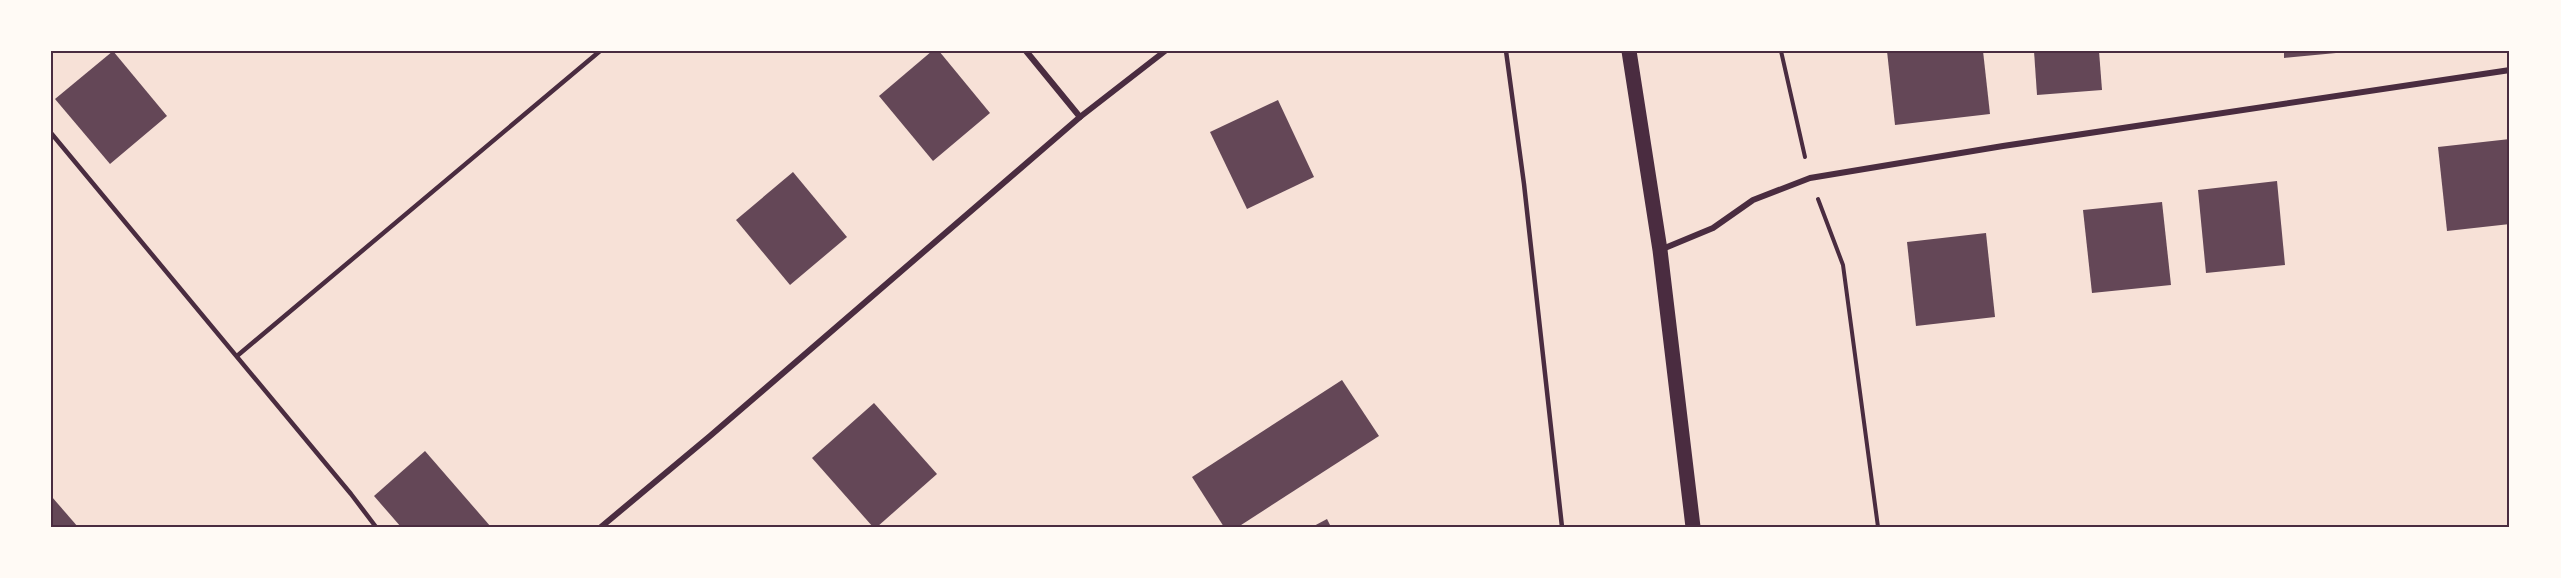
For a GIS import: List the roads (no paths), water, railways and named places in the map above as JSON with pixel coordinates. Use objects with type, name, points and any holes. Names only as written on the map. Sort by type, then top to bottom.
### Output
[{"type":"main road","points":[[1629,51],[1660,250],[1693,527]]},
{"type":"street","points":[[1026,51],[1080,117]]},
{"type":"street","points":[[601,527],[719,429],[1080,117],[1165,51]]},
{"type":"street","points":[[1660,250],[1713,228],[1754,200],[1810,178],[2015,144],[2510,70]]},
{"type":"lane","points":[[237,356],[600,51]]},
{"type":"lane","points":[[1506,51],[1524,184],[1562,527]]},
{"type":"lane","points":[[51,133],[376,527]]}]
